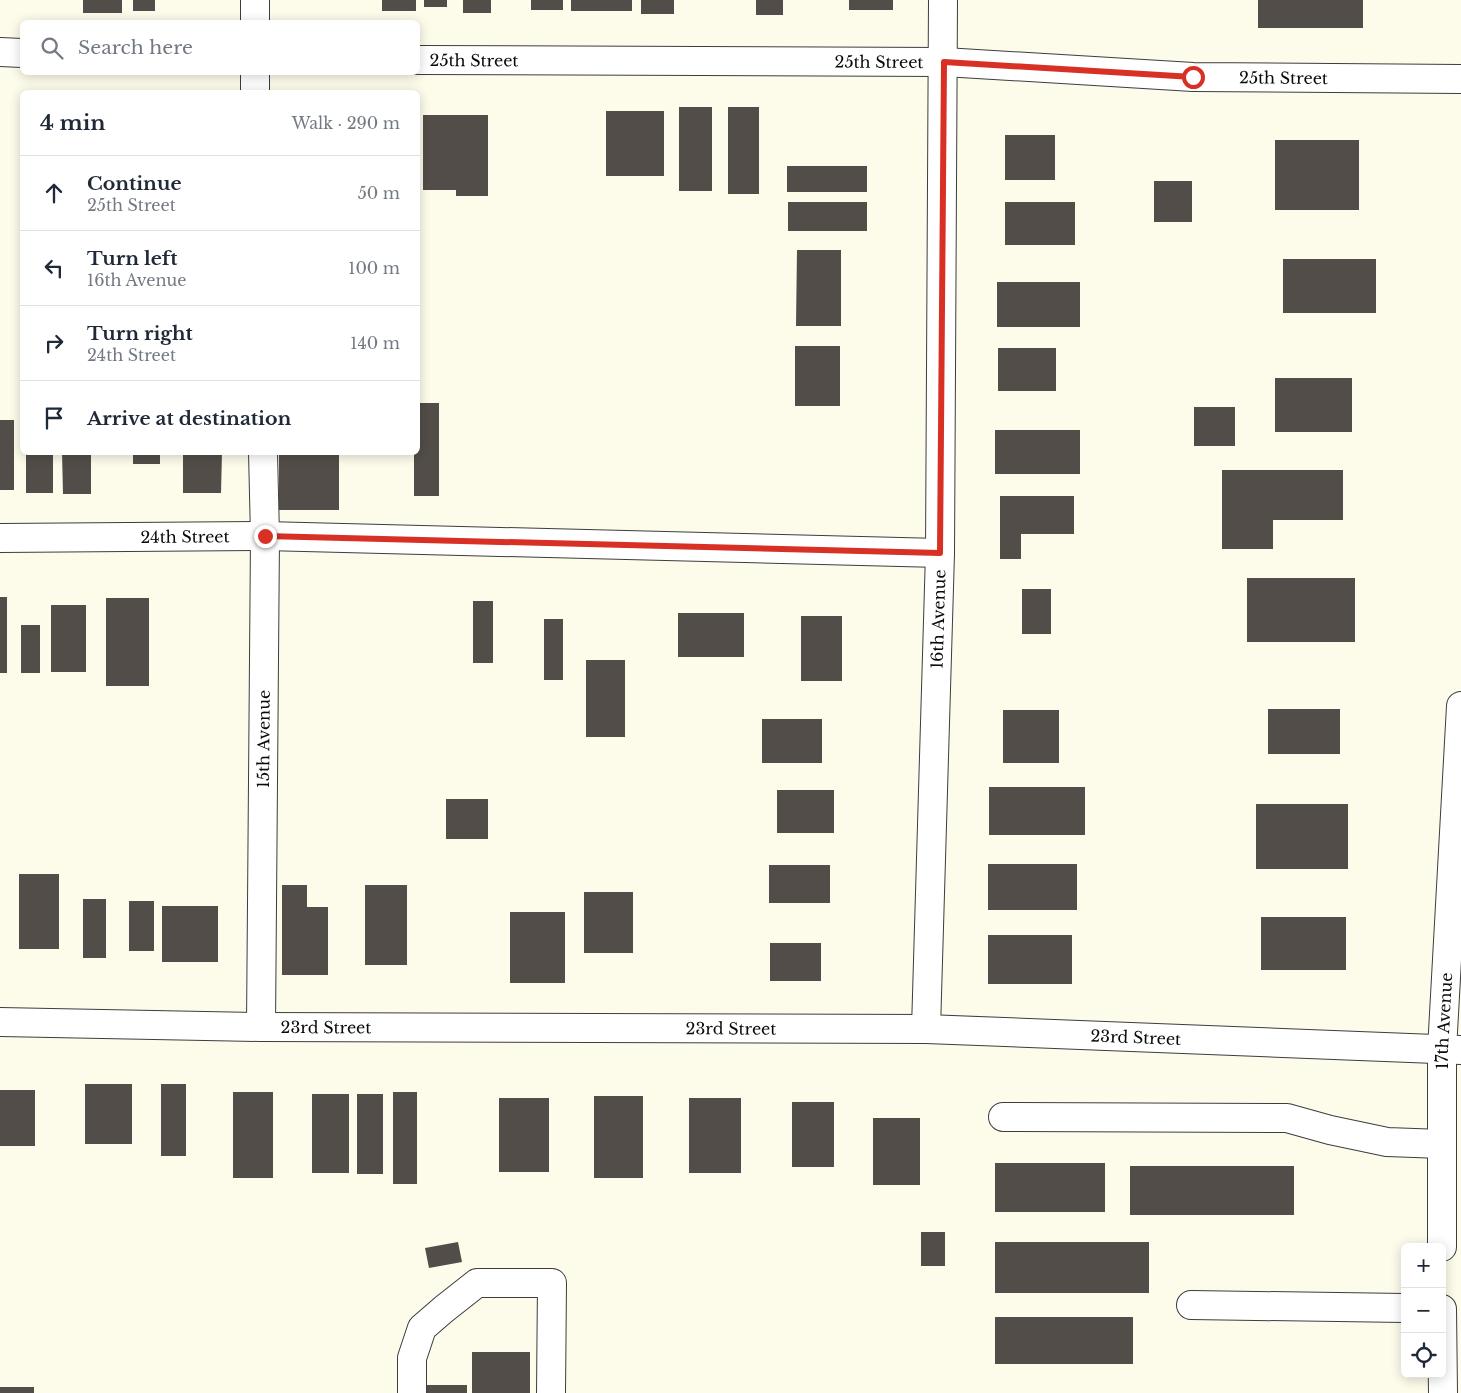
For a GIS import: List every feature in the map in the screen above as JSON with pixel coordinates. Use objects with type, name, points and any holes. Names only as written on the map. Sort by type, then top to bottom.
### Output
[{"type":"street","points":[[254,20],[255,0]]},
{"type":"street","name":"16th Avenue","points":[[926,1028],[940,553],[943,0]]},
{"type":"street","points":[[0,52],[20,53]]},
{"type":"street","name":"25th Street","points":[[420,60],[944,62],[1193,77],[1461,78]]},
{"type":"street","points":[[254,75],[255,90]]},
{"type":"street","name":"15th Avenue","points":[[261,1028],[265,536],[263,455]]},
{"type":"street","name":"24th Street","points":[[0,538],[265,536],[940,553]]},
{"type":"street","name":"17th Avenue","points":[[1442,1243],[1442,1144],[1452,1050],[1461,706]]},
{"type":"street","name":"23rd Street","points":[[0,1022],[261,1028],[926,1028],[1452,1050]]},
{"type":"street","points":[[1003,1117],[1287,1118],[1330,1130],[1387,1142],[1442,1144]]},
{"type":"street","points":[[412,1393],[412,1358],[422,1328],[477,1283],[552,1283],[550,1393]]},
{"type":"street","points":[[1191,1305],[1401,1308]]},
{"type":"street","points":[[1442,1333],[1443,1393]]},
{"type":"building","points":[[83,0],[122,0],[122,13],[83,13]]},
{"type":"building","points":[[133,0],[155,0],[155,11],[133,11]]},
{"type":"building","points":[[382,0],[416,0],[416,11],[382,11]]},
{"type":"building","points":[[424,0],[447,0],[447,7],[424,7]]},
{"type":"building","points":[[463,0],[491,0],[491,13],[463,13]]},
{"type":"building","points":[[531,0],[563,0],[563,10],[531,10]]},
{"type":"building","points":[[571,0],[632,0],[632,11],[571,11]]},
{"type":"building","points":[[641,0],[674,0],[674,14],[641,14]]},
{"type":"building","points":[[756,0],[783,0],[783,15],[756,15]]},
{"type":"building","points":[[849,0],[893,0],[893,10],[849,10]]},
{"type":"building","points":[[1258,0],[1363,0],[1363,28],[1258,28]]},
{"type":"building","points":[[679,107],[712,107],[712,191],[679,191]]},
{"type":"building","points":[[728,107],[759,107],[759,194],[728,194]]},
{"type":"building","points":[[606,111],[664,111],[664,176],[606,176]]},
{"type":"building","points":[[423,115],[488,115],[488,196],[456,196],[456,190],[423,190]]},
{"type":"building","points":[[1005,135],[1055,135],[1055,180],[1005,180]]},
{"type":"building","points":[[1275,140],[1359,140],[1359,210],[1275,210]]},
{"type":"building","points":[[787,166],[867,166],[867,192],[787,192]]},
{"type":"building","points":[[1154,181],[1192,181],[1192,222],[1154,222]]},
{"type":"building","points":[[788,202],[867,202],[867,231],[788,231]]},
{"type":"building","points":[[1005,202],[1075,202],[1075,245],[1005,245]]},
{"type":"building","points":[[797,250],[841,250],[841,326],[796,326]]},
{"type":"building","points":[[1283,259],[1376,259],[1376,313],[1283,313]]},
{"type":"building","points":[[997,282],[1080,282],[1080,327],[997,327]]},
{"type":"building","points":[[795,346],[840,346],[840,406],[795,406]]},
{"type":"building","points":[[998,348],[1056,348],[1056,391],[998,391]]},
{"type":"building","points":[[1275,378],[1352,378],[1352,432],[1275,432]]},
{"type":"building","points":[[420,403],[439,403],[439,496],[414,496],[414,455],[420,455]]},
{"type":"building","points":[[1194,407],[1235,407],[1235,446],[1194,446]]},
{"type":"building","points":[[0,420],[14,420],[14,490],[0,490]]},
{"type":"building","points":[[995,430],[1080,430],[1080,474],[995,474]]},
{"type":"building","points":[[26,455],[53,455],[53,493],[26,493]]},
{"type":"building","points":[[62,455],[91,455],[91,494],[63,494]]},
{"type":"building","points":[[133,455],[160,455],[160,464],[133,464]]},
{"type":"building","points":[[183,455],[222,455],[221,493],[183,493]]},
{"type":"building","points":[[279,455],[339,455],[339,510],[279,510]]},
{"type":"building","points":[[1222,470],[1343,470],[1343,520],[1273,520],[1273,549],[1222,549]]},
{"type":"building","points":[[1000,496],[1074,496],[1074,534],[1021,534],[1021,559],[1000,559]]},
{"type":"building","points":[[1247,578],[1355,578],[1355,642],[1247,642]]},
{"type":"building","points":[[1022,589],[1051,589],[1051,634],[1022,634]]},
{"type":"building","points":[[0,597],[7,597],[7,673],[0,673]]},
{"type":"building","points":[[106,598],[149,598],[149,686],[106,686]]},
{"type":"building","points":[[473,601],[493,601],[493,663],[473,663]]},
{"type":"building","points":[[51,605],[86,605],[86,672],[51,672]]},
{"type":"building","points":[[678,613],[744,613],[744,657],[678,657]]},
{"type":"building","points":[[801,616],[842,616],[842,681],[801,681]]},
{"type":"building","points":[[544,619],[563,619],[563,680],[544,680]]},
{"type":"building","points":[[21,625],[40,625],[40,673],[21,673]]},
{"type":"building","points":[[586,660],[625,660],[625,737],[586,737]]},
{"type":"building","points":[[1268,709],[1340,709],[1340,754],[1268,754]]},
{"type":"building","points":[[1003,710],[1059,710],[1059,763],[1003,763]]},
{"type":"building","points":[[762,719],[822,719],[822,763],[762,763]]},
{"type":"building","points":[[989,787],[1085,787],[1085,835],[989,835]]},
{"type":"building","points":[[777,790],[834,790],[834,833],[777,833]]},
{"type":"building","points":[[446,799],[488,799],[488,839],[446,839]]},
{"type":"building","points":[[1256,804],[1348,804],[1348,869],[1256,869]]},
{"type":"building","points":[[988,864],[1077,864],[1077,910],[988,910]]},
{"type":"building","points":[[769,865],[830,865],[830,903],[769,903]]},
{"type":"building","points":[[19,874],[59,874],[59,949],[19,949]]},
{"type":"building","points":[[282,885],[307,885],[307,907],[328,907],[328,975],[282,975]]},
{"type":"building","points":[[365,885],[407,885],[407,965],[365,965]]},
{"type":"building","points":[[584,892],[633,892],[633,953],[584,953]]},
{"type":"building","points":[[83,899],[106,899],[106,958],[83,958]]},
{"type":"building","points":[[129,901],[154,901],[154,951],[129,951]]},
{"type":"building","points":[[162,906],[218,906],[218,962],[162,962]]},
{"type":"building","points":[[510,912],[565,912],[565,983],[510,983]]},
{"type":"building","points":[[1261,917],[1346,917],[1346,970],[1261,970]]},
{"type":"building","points":[[988,935],[1072,935],[1072,984],[988,984]]},
{"type":"building","points":[[770,943],[821,943],[821,981],[770,981]]},
{"type":"building","points":[[85,1084],[132,1084],[132,1144],[85,1144]]},
{"type":"building","points":[[161,1084],[186,1084],[186,1156],[161,1156]]},
{"type":"building","points":[[0,1090],[35,1090],[35,1146],[0,1146]]},
{"type":"building","points":[[233,1092],[273,1092],[273,1178],[233,1178]]},
{"type":"building","points":[[393,1092],[417,1092],[417,1184],[393,1184]]},
{"type":"building","points":[[312,1094],[349,1094],[349,1173],[312,1173]]},
{"type":"building","points":[[357,1094],[383,1094],[383,1174],[357,1174]]},
{"type":"building","points":[[594,1096],[643,1096],[643,1178],[594,1178]]},
{"type":"building","points":[[499,1098],[549,1098],[549,1172],[499,1172]]},
{"type":"building","points":[[689,1098],[741,1098],[741,1173],[689,1173]]},
{"type":"building","points":[[792,1102],[834,1102],[834,1167],[792,1167]]},
{"type":"building","points":[[873,1118],[920,1118],[920,1185],[873,1185]]},
{"type":"building","points":[[995,1163],[1105,1163],[1105,1212],[995,1212]]},
{"type":"building","points":[[1130,1166],[1294,1166],[1294,1215],[1130,1215]]},
{"type":"building","points":[[921,1232],[945,1232],[945,1266],[921,1266]]},
{"type":"building","points":[[458,1242],[462,1262],[429,1268],[425,1248]]},
{"type":"building","points":[[995,1242],[1149,1242],[1149,1293],[995,1293]]},
{"type":"building","points":[[995,1317],[1133,1317],[1133,1364],[995,1364]]},
{"type":"building","points":[[472,1352],[530,1352],[530,1393],[472,1393]]},
{"type":"building","points":[[416,1385],[467,1385],[467,1393],[416,1393]]},
{"type":"building","points":[[0,1387],[34,1387],[34,1393],[0,1393]]},
{"type":"route","points":[[265,536],[940,553],[944,62],[1193,77]]}]
